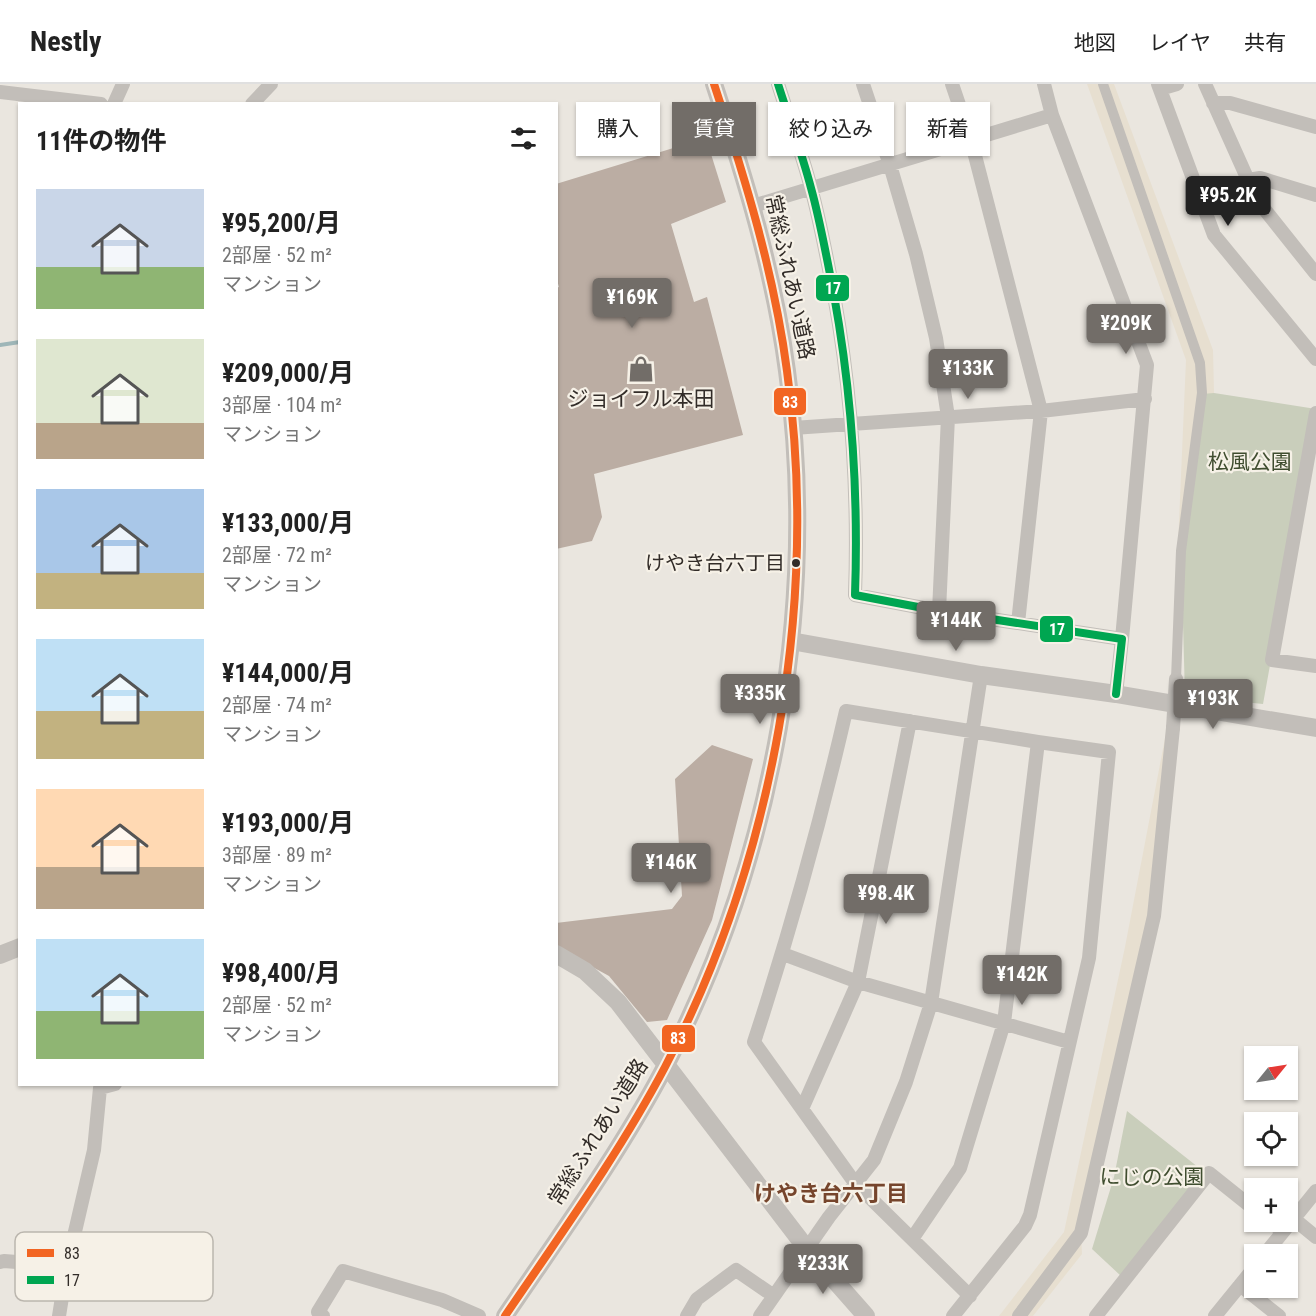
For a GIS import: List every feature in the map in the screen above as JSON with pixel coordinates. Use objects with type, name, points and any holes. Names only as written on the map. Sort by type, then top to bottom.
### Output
[{"type":"street","points":[[115,102],[123,84]]},
{"type":"street","points":[[254,102],[272,84]]},
{"type":"street","name":"常総ふれあい道路","points":[[506,1316],[608,1163],[666,1065],[716,955],[739,887],[762,810],[777,732],[791,641],[798,538],[788,372],[768,262],[753,206],[714,84]]},
{"type":"street","points":[[778,84],[812,189],[837,306],[853,424],[857,534],[855,595],[939,611],[1122,639]]},
{"type":"street","points":[[863,84],[890,165],[915,254],[936,338],[948,417],[939,611]]},
{"type":"street","points":[[952,84],[958,102]]},
{"type":"street","points":[[1044,84],[1052,115],[1147,365],[1116,694]]},
{"type":"street","points":[[1019,1316],[1081,1233],[1154,916],[1173,728],[1181,551],[1202,393],[1200,363],[1103,84]]},
{"type":"street","points":[[1177,84],[1159,86],[1214,235],[1316,359]]},
{"type":"street","points":[[1205,84],[1257,200],[1314,269]]},
{"type":"street","points":[[0,92],[84,102]]},
{"type":"street","points":[[1213,103],[1230,103],[1316,127]]},
{"type":"street","points":[[990,134],[1052,115]]},
{"type":"street","points":[[753,206],[919,156]]},
{"type":"street","points":[[975,156],[1041,411],[1018,623]]},
{"type":"street","points":[[1248,180],[1260,178],[1316,195]]},
{"type":"street","points":[[793,428],[1041,411],[1145,399]]},
{"type":"street","points":[[1316,413],[1272,660],[1316,666]]},
{"type":"street","points":[[791,641],[981,675],[1116,694],[1316,728]]},
{"type":"street","points":[[760,1316],[874,1160],[906,1082],[931,1003],[981,675]]},
{"type":"street","points":[[953,1316],[970,1296],[1025,1226],[1030,1215],[1089,958],[1109,752],[846,711],[820,821],[783,954],[754,1042],[855,1183],[970,1296]]},
{"type":"street","points":[[802,1109],[858,982],[910,721]]},
{"type":"street","points":[[912,1239],[960,1168],[1004,1023],[1038,742]]},
{"type":"street","points":[[0,955],[18,948]]},
{"type":"street","points":[[783,954],[858,982],[1069,1042]]},
{"type":"street","points":[[558,955],[585,971],[607,990],[807,1249],[866,1316]]},
{"type":"street","points":[[75,1232],[94,1150],[100,1088],[108,1086]]},
{"type":"street","points":[[1096,1316],[1209,1173],[1244,1201]]},
{"type":"street","points":[[1298,1214],[1316,1191]]},
{"type":"street","points":[[1298,1222],[1316,1237]]},
{"type":"street","points":[[1273,1244],[1283,1232]]},
{"type":"street","points":[[0,1262],[15,1262]]},
{"type":"street","points":[[323,1316],[318,1312],[343,1270],[442,1300],[479,1316]]},
{"type":"street","points":[[687,1316],[697,1299],[736,1270],[774,1296]]},
{"type":"street","points":[[1215,1316],[1244,1280]]},
{"type":"street","points":[[1240,1285],[1279,1316]]},
{"type":"street","points":[[59,1316],[61,1301]]},
{"type":"green space","name":"松風公園","points":[[1202,393],[1316,409],[1263,704],[1185,696],[1181,551]]},
{"type":"green space","name":"にじの公園","points":[[1127,1111],[1203,1171],[1121,1276],[1092,1249],[1114,1177]]},
{"type":"shaded area","points":[[1087,84],[1114,84],[1213,350],[1214,393],[1202,394],[1181,551],[1179,715],[1154,916],[1081,1233],[1082,1254],[1033,1316],[999,1316],[1064,1232],[1125,947],[1171,707],[1186,360]]},
{"type":"building","name":"ジョイフル本田","points":[[672,148],[672,156],[712,156],[726,202],[671,224],[694,302],[707,297],[743,435],[594,474],[602,517],[592,541],[558,549],[559,287],[558,183],[647,156],[660,156],[660,152]]},
{"type":"building","points":[[712,745],[753,759],[712,920],[667,1020],[647,1022],[609,976],[558,948],[558,923],[672,909],[682,896],[675,779]]},
{"type":"waterway","points":[[0,345],[18,342]]},
{"type":"transit line","name":"83","points":[[505,1316],[628,1131],[665,1067],[703,987],[735,903],[760,817],[779,728],[791,638],[797,548],[795,459],[787,371],[766,261],[737,155],[714,84]]},
{"type":"transit line","name":"17","points":[[778,84],[804,162],[816,207],[836,306],[852,429],[856,511],[855,595],[939,611],[1122,639],[1116,694]]},
{"type":"place","name":"ジョイフル本田","points":[[641,369]]},
{"type":"place","name":"けやき台六丁目","points":[[796,563]]},
{"type":"district","name":"けやき台六丁目","points":[[831,1193]]}]
